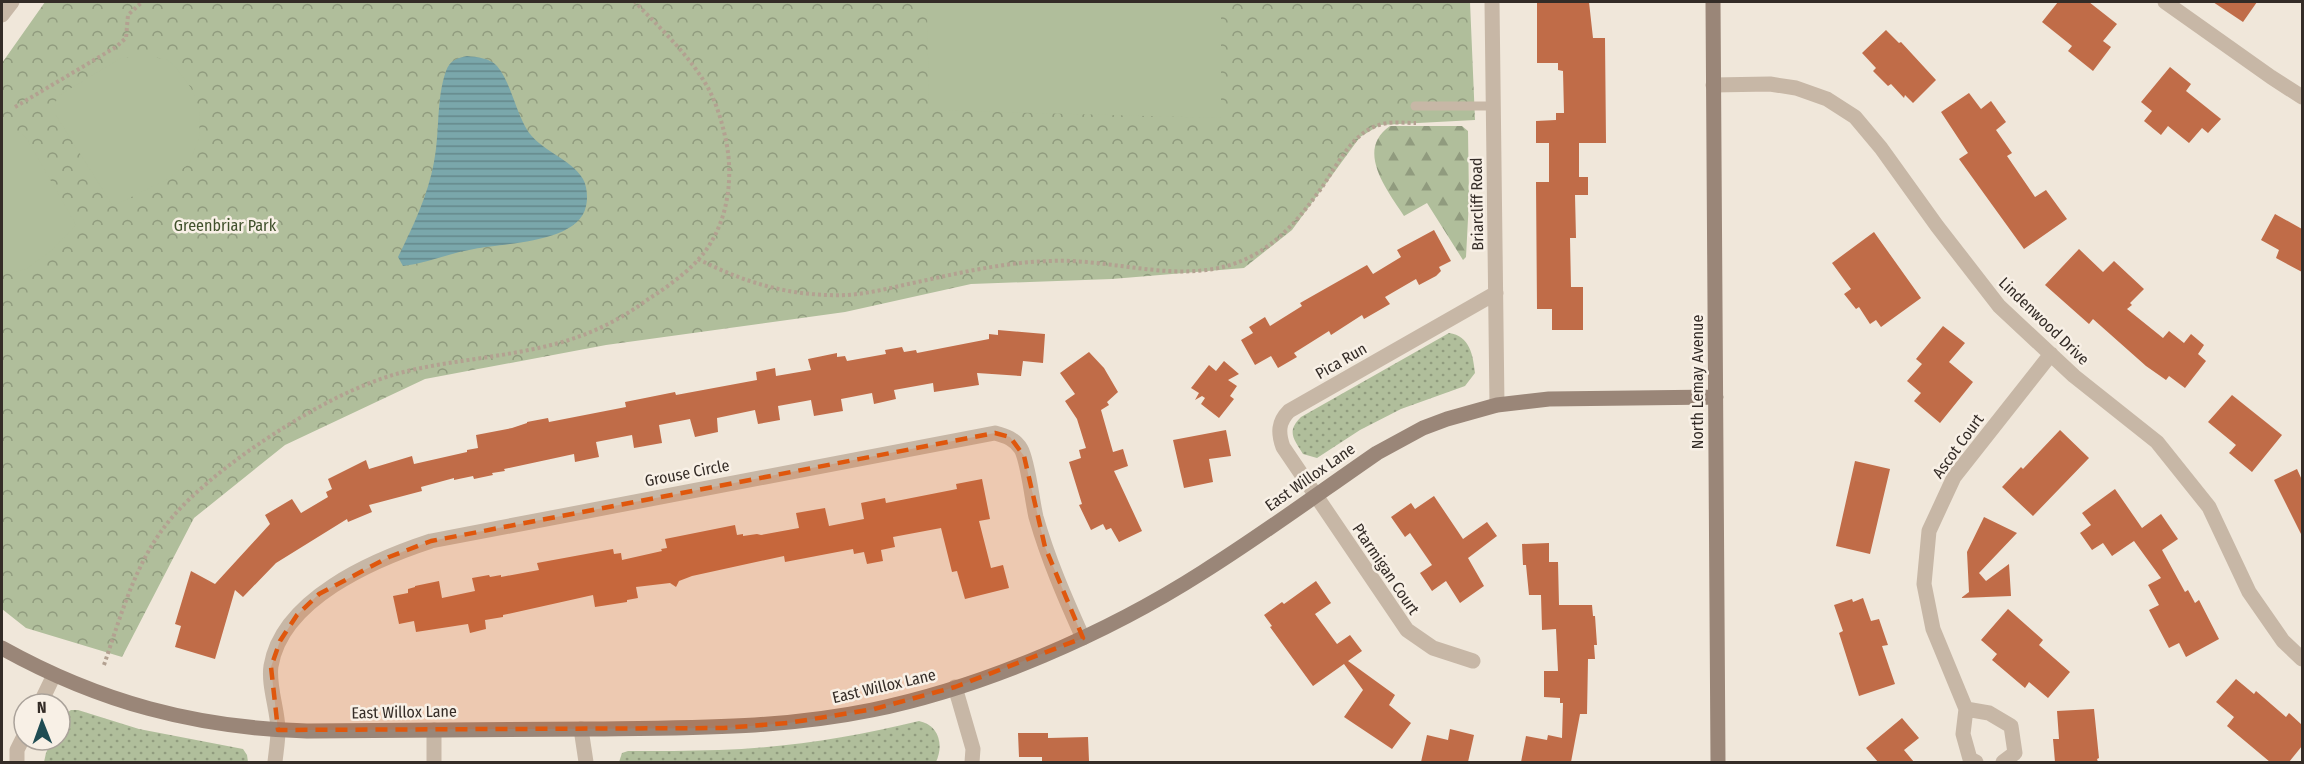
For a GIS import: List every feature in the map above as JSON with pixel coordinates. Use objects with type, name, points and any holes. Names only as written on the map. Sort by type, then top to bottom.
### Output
[{"type":"main road","name":"North Lemay Avenue","points":[[1713,2],[1718,762]]},
{"type":"main road","name":"East Willox Lane","points":[[2,648],[54,675],[107,697],[172,716],[228,726],[278,730],[434,730],[724,728],[788,723],[874,710],[955,687],[1011,668],[1083,638],[1203,572],[1400,440],[1447,419],[1497,405],[1549,399],[1716,397]]},
{"type":"street","points":[[2,15],[12,2]]},
{"type":"street","name":"Briarcliff Road","points":[[1492,2],[1497,405]]},
{"type":"street","points":[[2165,2],[2302,97]]},
{"type":"street","name":"Lindenwood Drive","points":[[1713,85],[1770,84],[1796,88],[1827,99],[1855,117],[1881,148],[1937,226],[1999,306],[2074,376],[2157,442],[2209,507],[2249,592],[2283,641],[2302,659]]},
{"type":"street","name":"Pica Run","points":[[1315,496],[1283,447],[1279,430],[1284,416],[1289,411],[1496,293]]},
{"type":"street","name":"Ascot Court","points":[[1976,762],[1970,759],[1963,734],[1966,710],[1933,629],[1924,584],[1929,531],[1954,477],[2051,354]]},
{"type":"street","name":"Grouse Circle","points":[[275,762],[278,730],[271,667],[287,627],[319,594],[389,557],[431,541],[995,433],[1010,437],[1021,448],[1045,547],[1083,638]]},
{"type":"street","name":"Ptarmigan Court","points":[[1315,496],[1407,630],[1433,648],[1473,661]]},
{"type":"street","points":[[46,692],[54,675]]},
{"type":"street","points":[[955,687],[973,749],[972,762]]},
{"type":"street","points":[[1966,710],[1989,713],[2011,726],[2015,753],[2003,762]]},
{"type":"street","points":[[581,729],[586,762]]},
{"type":"street","points":[[434,730],[434,762]]},
{"type":"lane","points":[[1415,106],[1494,106]]},
{"type":"path","points":[[15,106],[116,47],[126,38],[128,15],[142,2]]},
{"type":"path","points":[[104,665],[136,577],[159,533],[183,505],[273,435],[303,416],[373,381],[419,368],[539,349],[598,328],[621,318],[663,290],[698,260],[712,238],[729,192],[729,161],[722,122],[707,86],[686,56],[635,2]]},
{"type":"path","points":[[698,260],[726,274],[754,283],[804,294],[830,296],[860,294],[1007,264],[1052,261],[1112,264],[1165,271],[1202,271],[1225,267],[1265,249],[1291,228],[1318,194],[1347,150],[1363,133],[1380,124],[1427,122]]},
{"type":"highlighted area","points":[[995,433],[1010,437],[1024,456],[1045,547],[1083,638],[955,687],[874,709],[788,723],[724,728],[278,730],[271,667],[280,641],[297,615],[319,594],[389,557],[431,541]]},
{"type":"green space","name":"Greenbriar Park","points":[[45,2],[1470,2],[1475,120],[1380,125],[1360,137],[1292,230],[1244,268],[1112,279],[971,284],[845,312],[606,345],[425,379],[285,445],[194,518],[122,657],[26,628],[2,609],[2,63]]},
{"type":"green space","points":[[927,2],[1221,2],[1221,118],[929,110]]},
{"type":"green space","points":[[121,58],[166,59],[174,65],[191,88],[200,110],[199,138],[189,164],[164,181],[113,206],[55,114],[55,104],[58,96]]},
{"type":"green space","points":[[1390,126],[1462,126],[1468,131],[1469,200],[1466,257],[1463,260],[1427,203],[1404,216],[1383,182],[1375,158],[1375,147],[1380,136]]},
{"type":"green space","points":[[4,130],[21,133],[27,139],[76,225],[51,251],[26,269],[2,275],[2,132]]},
{"type":"green space","points":[[1449,333],[1462,338],[1471,353],[1475,373],[1465,386],[1401,409],[1360,430],[1317,458],[1303,454],[1293,436],[1296,422],[1301,417]]},
{"type":"green space","points":[[72,710],[78,710],[139,729],[243,749],[248,762],[44,762],[46,753],[72,752]]},
{"type":"green space","points":[[919,721],[931,727],[938,737],[940,749],[936,762],[619,762],[622,753],[628,751],[769,747],[845,737]]},
{"type":"water","points":[[467,56],[479,57],[494,63],[502,72],[522,120],[532,136],[571,165],[583,179],[587,192],[586,206],[580,218],[570,227],[555,234],[521,243],[465,251],[403,266],[398,257],[419,211],[431,174],[446,71],[454,60]]},
{"type":"building","points":[[1537,2],[1589,2],[1593,38],[1605,38],[1606,143],[1579,143],[1579,177],[1588,177],[1588,195],[1575,195],[1576,238],[1570,238],[1571,287],[1583,287],[1583,330],[1552,330],[1552,309],[1537,309],[1536,182],[1549,182],[1549,143],[1536,143],[1536,121],[1556,120],[1556,113],[1564,113],[1563,71],[1558,70],[1558,63],[1537,63]]},
{"type":"building","points":[[2058,2],[2089,2],[2117,24],[2103,41],[2111,47],[2093,71],[2068,51],[2072,46],[2042,22]]},
{"type":"building","points":[[2213,2],[2257,2],[2243,22]]},
{"type":"building","points":[[1886,30],[1899,43],[1901,42],[1936,80],[1913,103],[1905,95],[1904,98],[1891,84],[1888,86],[1873,71],[1876,68],[1862,53]]},
{"type":"building","points":[[2170,67],[2191,84],[2186,91],[2221,119],[2208,133],[2202,128],[2189,143],[2168,126],[2161,135],[2144,121],[2152,111],[2141,102]]},
{"type":"building","points":[[1969,93],[1981,109],[1991,101],[2006,122],[1996,130],[2012,153],[2007,156],[2035,197],[2046,190],[2067,219],[2024,249],[1959,159],[1968,153],[1941,112]]},
{"type":"building","points":[[2275,214],[2302,229],[2302,272],[2276,258],[2279,250],[2261,240]]},
{"type":"building","points":[[1434,230],[1451,261],[1439,267],[1441,271],[1436,276],[1419,285],[1416,279],[1385,297],[1390,304],[1364,319],[1362,315],[1331,335],[1329,331],[1294,353],[1297,357],[1278,368],[1271,356],[1255,365],[1241,340],[1253,333],[1249,327],[1265,317],[1270,326],[1302,306],[1300,303],[1367,265],[1373,274],[1401,257],[1397,250]]},
{"type":"building","points":[[1874,232],[1921,298],[1881,327],[1876,320],[1870,324],[1859,307],[1856,309],[1844,294],[1851,289],[1832,263]]},
{"type":"building","points":[[2079,249],[2103,272],[2114,261],[2144,289],[2127,309],[2163,338],[2169,331],[2184,343],[2191,334],[2204,345],[2198,354],[2206,361],[2185,388],[2169,376],[2166,380],[2146,366],[2093,319],[2089,324],[2045,285]]},
{"type":"building","points":[[1943,326],[1965,343],[1949,362],[1973,382],[1940,423],[1914,401],[1921,393],[1907,381],[1922,364],[1916,359]]},
{"type":"building","points":[[998,330],[1045,334],[1043,363],[1023,361],[1021,376],[977,373],[979,385],[934,392],[933,383],[894,390],[896,399],[874,404],[872,393],[841,399],[843,411],[814,416],[811,400],[778,406],[780,420],[758,424],[755,410],[717,418],[718,432],[695,437],[690,419],[659,425],[662,443],[634,448],[632,435],[596,442],[599,457],[575,462],[574,454],[504,469],[505,471],[474,479],[473,476],[454,480],[454,478],[421,487],[422,491],[369,505],[372,512],[348,522],[347,519],[276,563],[243,597],[235,590],[215,659],[175,647],[181,626],[175,624],[191,571],[215,584],[270,524],[265,515],[292,499],[301,513],[328,497],[326,492],[332,489],[328,479],[366,460],[369,469],[412,456],[414,464],[478,448],[476,435],[512,428],[527,422],[548,418],[549,422],[626,407],[625,402],[757,380],[756,372],[775,368],[776,376],[811,370],[808,359],[837,353],[837,357],[845,356],[847,361],[886,354],[885,350],[902,347],[904,352],[916,350],[917,353],[989,339],[989,334],[998,335]]},
{"type":"building","points":[[1089,352],[1104,368],[1118,392],[1107,402],[1109,405],[1101,410],[1113,452],[1123,449],[1128,466],[1114,471],[1142,531],[1119,542],[1111,528],[1106,530],[1103,524],[1091,530],[1079,505],[1082,504],[1069,462],[1081,458],[1079,450],[1086,448],[1077,419],[1065,401],[1075,394],[1060,373]]},
{"type":"building","points":[[1224,361],[1239,374],[1228,380],[1237,386],[1230,396],[1234,399],[1219,418],[1201,404],[1205,398],[1202,396],[1195,400],[1199,393],[1191,388],[1209,365],[1216,371]]},
{"type":"building","points":[[2232,395],[2282,435],[2252,472],[2229,453],[2236,445],[2208,422]]},
{"type":"building","points":[[1226,430],[1231,456],[1209,459],[1213,482],[1184,488],[1173,440]]},
{"type":"building","points":[[2060,430],[2089,458],[2033,516],[2002,487],[2021,467],[2023,469]]},
{"type":"building","points":[[1855,461],[1890,469],[1870,554],[1836,546]]},
{"type":"building","points":[[2297,469],[2302,480],[2302,536],[2274,480]]},
{"type":"building","points":[[982,479],[990,519],[979,521],[991,568],[1003,565],[1009,588],[965,599],[957,571],[952,572],[941,528],[893,537],[895,547],[881,550],[883,561],[867,564],[864,552],[854,554],[853,549],[785,562],[784,556],[692,576],[679,581],[676,587],[670,583],[636,587],[638,598],[627,600],[627,602],[595,607],[593,595],[503,615],[503,617],[485,620],[486,629],[470,633],[468,624],[416,632],[414,621],[399,624],[393,596],[408,593],[408,589],[415,586],[439,581],[442,598],[475,591],[472,578],[489,575],[490,577],[501,575],[501,577],[539,570],[537,563],[613,549],[614,554],[621,553],[622,560],[662,551],[661,549],[667,548],[665,539],[735,525],[737,535],[743,534],[743,536],[799,528],[796,513],[825,508],[829,526],[864,519],[861,503],[885,498],[886,503],[957,489],[956,484]]},
{"type":"building","points":[[2115,489],[2142,528],[2161,514],[2178,539],[2162,550],[2185,592],[2188,590],[2195,603],[2199,600],[2219,639],[2186,657],[2179,643],[2169,648],[2149,610],[2159,605],[2148,585],[2161,578],[2134,541],[2112,556],[2103,543],[2092,550],[2080,533],[2091,525],[2082,513]]},
{"type":"building","points":[[1434,496],[1463,539],[1487,522],[1497,536],[1468,558],[1484,586],[1460,603],[1446,581],[1432,591],[1420,573],[1432,565],[1410,533],[1405,537],[1391,517],[1411,503],[1415,509]]},
{"type":"building","points":[[1984,517],[2017,533],[1979,573],[1986,581],[2009,564],[2011,596],[1961,598],[1969,592],[1967,552]]},
{"type":"building","points":[[1549,543],[1549,562],[1558,562],[1559,605],[1592,605],[1597,645],[1594,645],[1595,659],[1588,659],[1587,714],[1580,714],[1571,762],[1521,762],[1526,736],[1547,740],[1548,735],[1562,738],[1563,703],[1560,703],[1560,698],[1544,697],[1544,671],[1558,671],[1556,629],[1542,630],[1541,595],[1529,595],[1526,565],[1523,565],[1522,544]]},
{"type":"building","points":[[1316,581],[1331,603],[1315,614],[1337,644],[1350,635],[1362,651],[1348,661],[1395,695],[1389,705],[1411,723],[1392,749],[1344,717],[1363,690],[1344,664],[1313,686],[1270,627],[1272,626],[1264,615]]},
{"type":"building","points":[[1863,598],[1871,621],[1879,619],[1888,645],[1882,646],[1895,684],[1859,696],[1839,633],[1843,631],[1834,605]]},
{"type":"building","points":[[2008,609],[2043,640],[2039,645],[2070,672],[2048,698],[2029,682],[2025,688],[1992,660],[1997,654],[1981,640]]},
{"type":"building","points":[[2236,679],[2254,694],[2256,691],[2286,717],[2289,713],[2302,725],[2302,746],[2289,762],[2270,762],[2227,726],[2234,717],[2216,702]]},
{"type":"building","points":[[2094,709],[2098,762],[2055,762],[2053,739],[2059,739],[2057,711]]},
{"type":"building","points":[[1902,718],[1919,738],[1904,750],[1914,762],[1878,762],[1866,748]]},
{"type":"building","points":[[1450,729],[1474,735],[1468,762],[1421,762],[1427,735],[1448,740]]},
{"type":"building","points":[[1018,733],[1048,733],[1048,738],[1088,737],[1089,761],[1042,762],[1042,757],[1019,757]]}]
